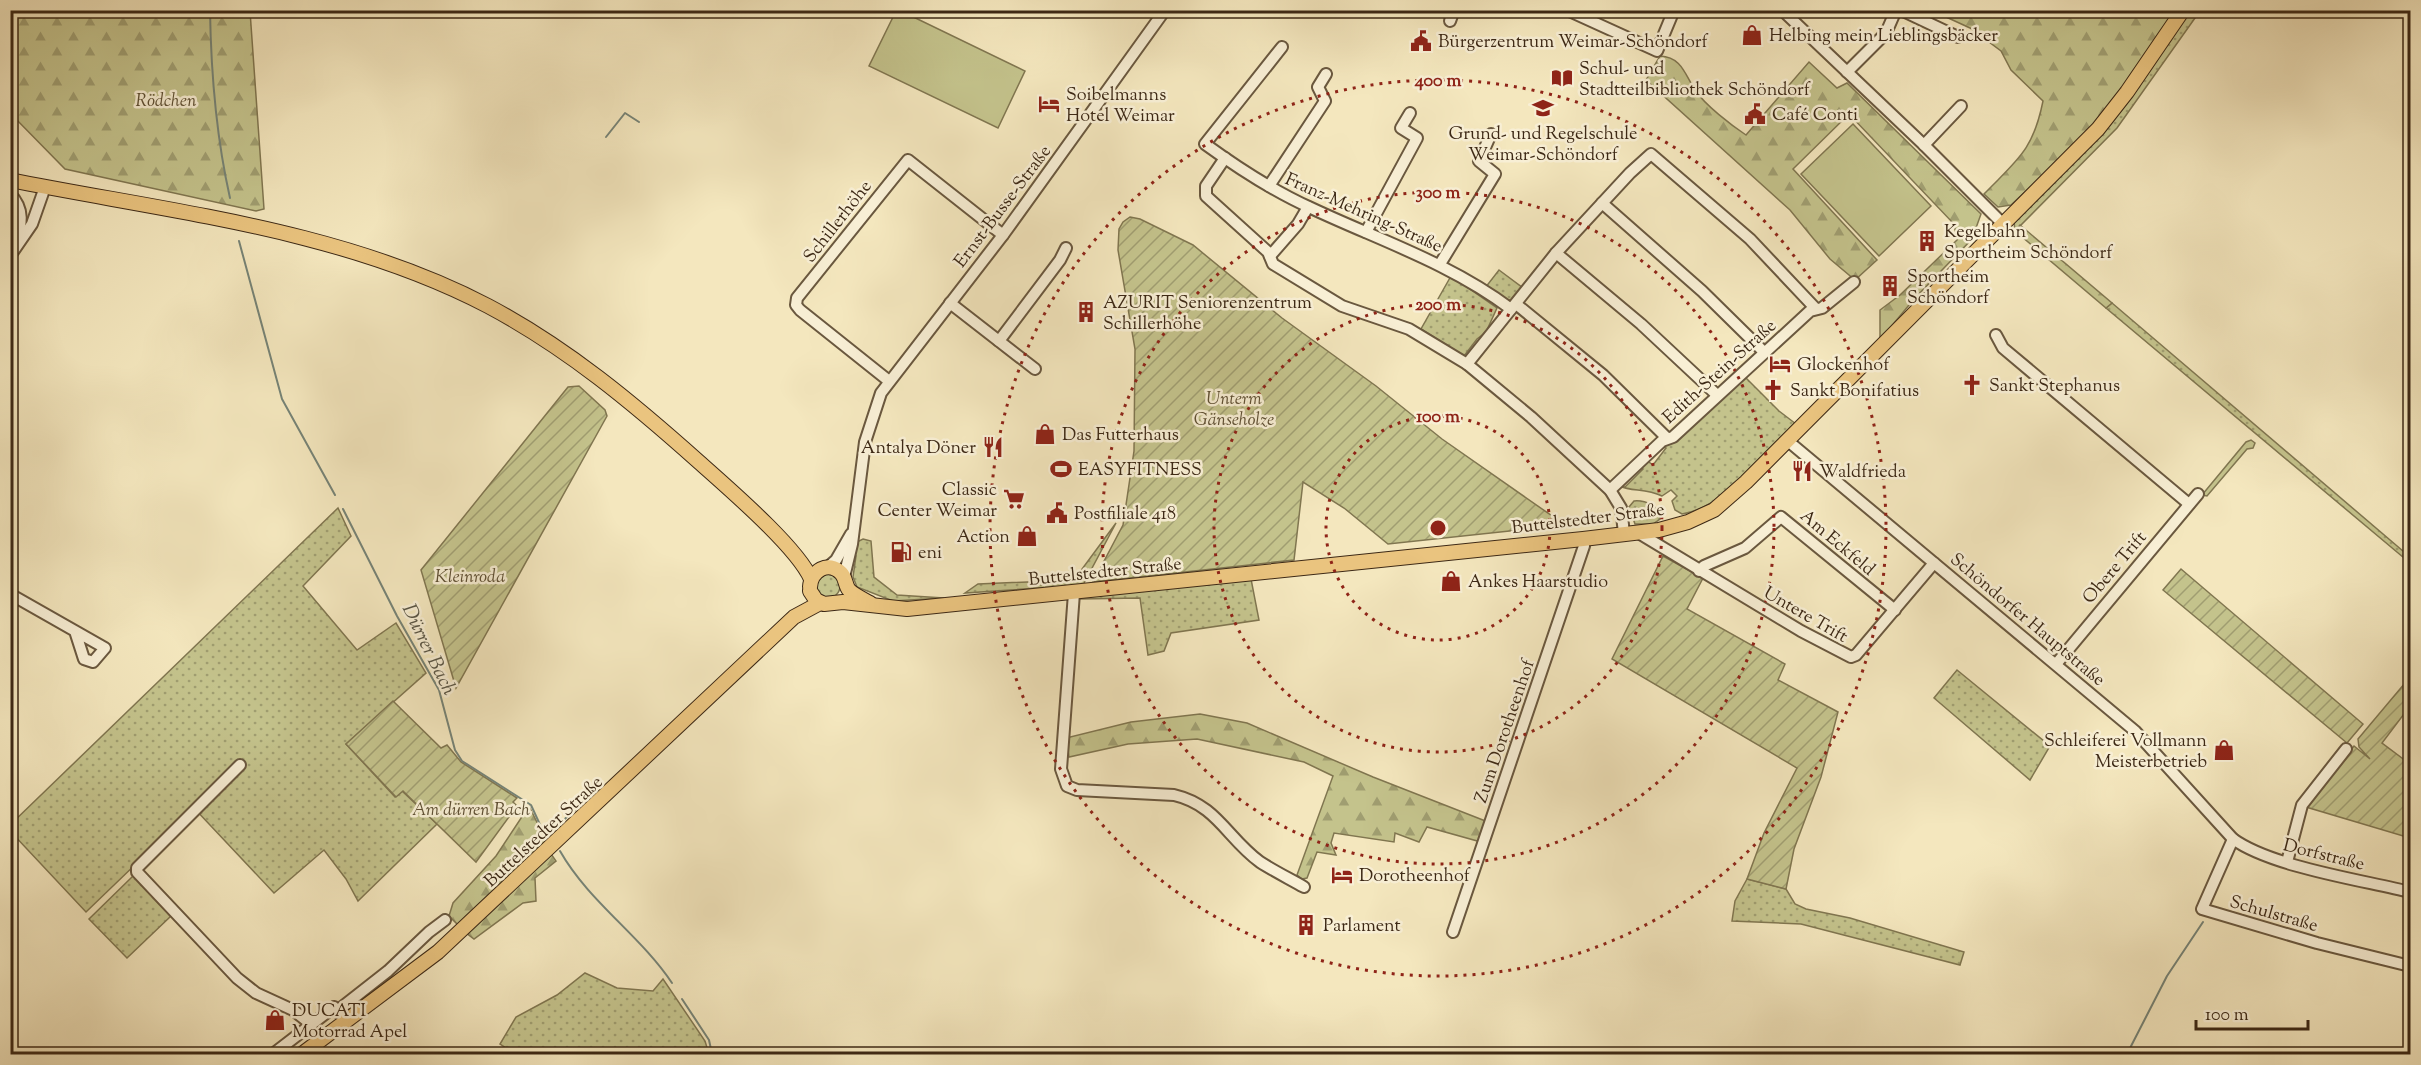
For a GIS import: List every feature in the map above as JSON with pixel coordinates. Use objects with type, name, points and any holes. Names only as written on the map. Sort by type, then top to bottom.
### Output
[{"type":"main road","name":"Buttelstedter Straße","points":[[836,602],[907,609],[1074,593],[1583,539],[1668,528],[1705,515],[1728,499],[1788,441],[2002,223],[2098,129],[2127,92],[2183,10]]},
{"type":"main road","points":[[10,180],[284,234],[350,251],[398,267],[487,306],[560,349],[618,391],[709,471],[783,542],[826,567],[838,570],[853,593],[879,607]]},
{"type":"main road","points":[[783,542],[820,603]]},
{"type":"main road","points":[[794,617],[816,572],[826,567]]},
{"type":"main road","points":[[794,617],[820,603],[836,602],[845,594],[845,581]]},
{"type":"main road","name":"Buttelstedter Straße","points":[[302,1054],[342,1016],[409,975],[467,927],[794,617]]},
{"type":"street","name":"Ernst-Busse-Straße","points":[[845,581],[867,431],[874,408],[889,381],[1003,235],[1165,10]]},
{"type":"street","points":[[1567,10],[1590,15],[1658,51],[1674,10]]},
{"type":"street","points":[[1782,10],[2002,223]]},
{"type":"street","points":[[1847,72],[1886,33],[1896,10]]},
{"type":"street","points":[[1901,10],[1958,37]]},
{"type":"street","name":"Franz-Mehring-Straße","points":[[1282,47],[1205,144],[1269,186],[1308,207],[1440,264],[1513,307],[1603,375],[1667,438]]},
{"type":"street","points":[[1269,186],[1325,100],[1318,87],[1326,74]]},
{"type":"street","points":[[1924,145],[1961,106]]},
{"type":"street","points":[[1366,232],[1417,138],[1401,128],[1410,113]]},
{"type":"street","points":[[1440,264],[1495,174],[1479,161],[1491,134]]},
{"type":"street","points":[[1467,364],[1556,253],[1651,154],[1750,239],[1816,309]]},
{"type":"street","points":[[1225,158],[1206,186],[1206,196],[1270,256],[1274,264],[1314,290],[1357,312],[1409,329],[1467,364],[1531,417],[1610,490],[1621,508],[1631,533]]},
{"type":"street","name":"Schillerhöhe","points":[[889,381],[800,310],[796,305],[797,298],[908,160],[1003,235]]},
{"type":"street","points":[[10,256],[32,225],[45,187]]},
{"type":"street","points":[[10,194],[17,202],[22,215],[20,230],[10,256]]},
{"type":"street","points":[[1602,203],[1702,291],[1764,352]]},
{"type":"street","points":[[1270,256],[1298,224],[1308,207]]},
{"type":"street","points":[[999,341],[1060,260],[1066,248]]},
{"type":"street","points":[[1556,253],[1641,324],[1717,395]]},
{"type":"street","name":"Edith-Stein-Straße","points":[[1610,490],[1667,438],[1673,437],[1810,311],[1822,308],[1854,282]]},
{"type":"street","points":[[950,303],[1035,369]]},
{"type":"street","points":[[1996,335],[2002,348],[2189,504]]},
{"type":"street","name":"Schöndorfer Hauptstraße","points":[[1788,441],[2057,663],[2135,731],[2233,839]]},
{"type":"street","name":"Obere Trift","points":[[2057,663],[2199,494]]},
{"type":"street","name":"Am Eckfeld","points":[[1699,571],[1704,566],[1745,548],[1781,517],[1895,610]]},
{"type":"street","name":"Ernst-Busse-Straße","points":[[826,567],[836,560],[853,531]]},
{"type":"street","name":"Untere Trift","points":[[1631,533],[1845,656],[1856,655],[1934,563]]},
{"type":"street","name":"Zum Dorotheenhof","points":[[1453,932],[1584,546],[1583,539]]},
{"type":"street","points":[[1074,593],[1061,769],[1067,786],[1077,790],[1174,795],[1188,798],[1212,813],[1260,861],[1304,887]]},
{"type":"street","points":[[10,594],[105,648],[97,660],[88,662],[82,657],[75,631]]},
{"type":"street","points":[[2287,862],[2302,805],[2346,749]]},
{"type":"street","points":[[240,765],[137,868],[137,872],[237,978],[256,993],[293,1010],[311,1024]]},
{"type":"street","name":"Dorfstraße","points":[[2233,839],[2253,851],[2287,862],[2410,892]]},
{"type":"street","name":"Schulstraße","points":[[2233,839],[2202,909],[2317,943],[2410,966]]},
{"type":"street","name":"Buttelstedter Straße","points":[[342,1016],[445,920]]},
{"type":"street","points":[[273,1054],[334,1007],[342,1016]]},
{"type":"green space","name":"Rödchen","points":[[10,11],[250,11],[264,209],[256,211],[65,169],[11,114]]},
{"type":"green space","points":[[896,11],[901,11],[1025,71],[998,128],[869,66]]},
{"type":"green space","points":[[1933,11],[2177,11],[2129,81],[2085,136],[2011,205],[1998,207],[1984,194],[2015,163],[2029,143],[2043,101],[2011,70],[2001,51],[1970,28]]},
{"type":"green space","points":[[2189,11],[2200,11],[2117,128],[2015,231],[2014,221]]},
{"type":"green space","points":[[1660,56],[1678,63],[1705,102],[1746,135],[1809,62],[1837,88],[1847,83],[1981,214],[1972,239],[1914,299],[1880,340],[1880,310],[1900,295],[1957,240],[1954,224],[1849,114],[1793,169],[1877,260],[1855,280],[1830,259],[1790,210],[1646,80]]},
{"type":"green space","points":[[1853,124],[1931,206],[1879,256],[1801,174]]},
{"type":"green space","name":"Unterm Gänseholze","points":[[1130,217],[1140,219],[1193,245],[1282,318],[1376,386],[1442,439],[1565,525],[1388,544],[1344,508],[1303,482],[1294,560],[1093,582],[1123,525],[1134,451],[1135,349],[1118,250],[1119,229]]},
{"type":"green space","points":[[2020,225],[2112,303],[2106,308],[2015,231]]},
{"type":"green space","points":[[1499,270],[1523,288],[1513,300],[1504,300],[1485,288]]},
{"type":"green space","points":[[1451,276],[1497,308],[1486,332],[1477,339],[1464,356],[1421,329]]},
{"type":"green space","points":[[2112,303],[2410,557],[2410,563],[2106,308]]},
{"type":"green space","points":[[1744,376],[1779,411],[1796,424],[1744,478],[1714,501],[1682,514],[1675,510],[1672,501],[1677,496],[1671,490],[1662,496],[1619,486],[1625,487],[1643,469],[1638,467],[1646,460],[1653,465],[1666,448],[1661,446]]},
{"type":"green space","name":"Kleinroda","points":[[579,386],[605,410],[607,416],[456,688],[421,570],[568,387]]},
{"type":"green space","points":[[2251,440],[2255,443],[2253,448],[2247,449],[2207,496],[2202,495],[2246,442]]},
{"type":"green space","points":[[1634,501],[1655,507],[1660,519],[1653,524],[1635,524],[1629,507]]},
{"type":"green space","points":[[338,508],[351,536],[303,586],[357,650],[396,623],[426,673],[346,744],[395,797],[402,791],[437,824],[358,901],[346,879],[324,850],[274,893],[194,808],[86,912],[11,832],[11,824]]},
{"type":"green space","points":[[1116,523],[1083,585],[965,593],[978,584],[1074,580]]},
{"type":"green space","points":[[863,539],[871,541],[874,577],[897,595],[944,598],[893,601],[857,587],[853,577],[856,556],[853,555],[857,542]]},
{"type":"green space","points":[[1663,556],[1703,578],[1687,609],[1785,664],[1778,680],[1838,712],[1821,777],[1794,849],[1786,889],[1747,879],[1764,833],[1797,768],[1612,659]]},
{"type":"green space","points":[[2181,569],[2363,724],[2347,743],[2163,590]]},
{"type":"green space","points":[[828,574],[837,577],[840,586],[837,595],[828,598],[819,595],[816,586],[819,577]]},
{"type":"green space","points":[[1251,579],[1259,620],[1171,633],[1164,651],[1148,655],[1140,598],[1080,599],[1082,596]]},
{"type":"green space","points":[[1957,670],[2050,746],[2030,780],[1934,698]]},
{"type":"green space","points":[[2410,677],[2410,706],[2382,743],[2410,764],[2408,783],[2410,784],[2410,838],[2306,807],[2354,746],[2370,759],[2359,747],[2358,739]]},
{"type":"green space","name":"Am dürren Bach","points":[[393,701],[441,748],[447,745],[461,762],[517,798],[513,802],[517,806],[476,862],[403,791],[396,797],[346,744]]},
{"type":"green space","points":[[1200,714],[1247,723],[1373,777],[1488,822],[1481,842],[1427,827],[1419,842],[1395,833],[1394,842],[1334,833],[1331,843],[1336,855],[1317,852],[1307,878],[1302,879],[1297,875],[1333,776],[1304,762],[1197,739],[1128,744],[1069,757],[1066,738],[1131,722]]},
{"type":"green space","points":[[529,806],[547,843],[459,926],[449,916],[453,903],[496,856]]},
{"type":"green space","points":[[551,854],[556,861],[535,878],[536,901],[523,903],[474,939],[466,933]]},
{"type":"green space","points":[[133,876],[171,916],[127,958],[89,919]]},
{"type":"green space","points":[[1747,879],[1786,889],[1795,904],[1806,909],[1850,918],[1964,952],[1960,965],[1801,924],[1732,921],[1735,901]]},
{"type":"green space","points":[[585,973],[617,988],[653,991],[663,979],[705,1041],[709,1054],[507,1054],[506,1048],[500,1044],[516,1017],[557,995]]},
{"type":"waterway","name":"Dürrer Bach","points":[[210,10],[215,105],[230,198]]},
{"type":"waterway","points":[[606,137],[625,113],[639,122]]},
{"type":"waterway","name":"Dürrer Bach","points":[[239,241],[282,399],[335,495]]},
{"type":"waterway","name":"Dürrer Bach","points":[[343,509],[397,616],[439,690],[455,750],[462,761],[531,805],[547,840]]},
{"type":"waterway","points":[[558,825],[577,808]]},
{"type":"waterway","name":"Dürrer Bach","points":[[560,851],[585,886],[645,949],[672,983]]},
{"type":"waterway","points":[[2127,1054],[2167,976],[2203,922]]},
{"type":"waterway","name":"Dürrer Bach","points":[[682,999],[709,1040],[712,1054]]},
{"type":"place","name":"Helbing mein Lieblingsbäcker","points":[[1752,35]]},
{"type":"place","name":"Bürgerzentrum Weimar-Schöndorf","points":[[1421,41]]},
{"type":"place","name":"Schul- und Stadtteilbibliothek Schöndorf","points":[[1562,78]]},
{"type":"place","name":"Soibelmanns Hotel Weimar","points":[[1049,104]]},
{"type":"place","name":"Grund- und Regelschule Weimar-Schöndorf","points":[[1543,108]]},
{"type":"place","name":"Café Conti","points":[[1755,114]]},
{"type":"place","name":"Kegelbahn Sportheim Schöndorf","points":[[1927,241]]},
{"type":"place","name":"Sportheim Schöndorf","points":[[1890,286]]},
{"type":"place","name":"AZURIT Seniorenzentrum Schillerhöhe","points":[[1086,312]]},
{"type":"place","name":"Glockenhof","points":[[1780,364]]},
{"type":"place","name":"Sankt Stephanus","points":[[1972,385]]},
{"type":"place","name":"Sankt Bonifatius","points":[[1773,390]]},
{"type":"place","name":"Das Futterhaus","points":[[1045,434]]},
{"type":"place","name":"Antalya Döner","points":[[993,447]]},
{"type":"place","name":"EASYFITNESS","points":[[1061,469]]},
{"type":"place","name":"Waldfrieda","points":[[1802,471]]},
{"type":"place","name":"Classic Center Weimar","points":[[1014,499]]},
{"type":"place","name":"Postfiliale 418","points":[[1057,513]]},
{"type":"place","name":"Action","points":[[1027,536]]},
{"type":"place","name":"eni","points":[[901,552]]},
{"type":"place","name":"Ankes Haarstudio","points":[[1451,581]]},
{"type":"place","name":"Schleiferei Vollmann Meisterbetrieb","points":[[2224,750]]},
{"type":"place","name":"Dorotheenhof","points":[[1342,875]]},
{"type":"place","name":"Parlament","points":[[1306,925]]},
{"type":"place","name":"DUCATI Motorrad Apel","points":[[275,1020]]}]
